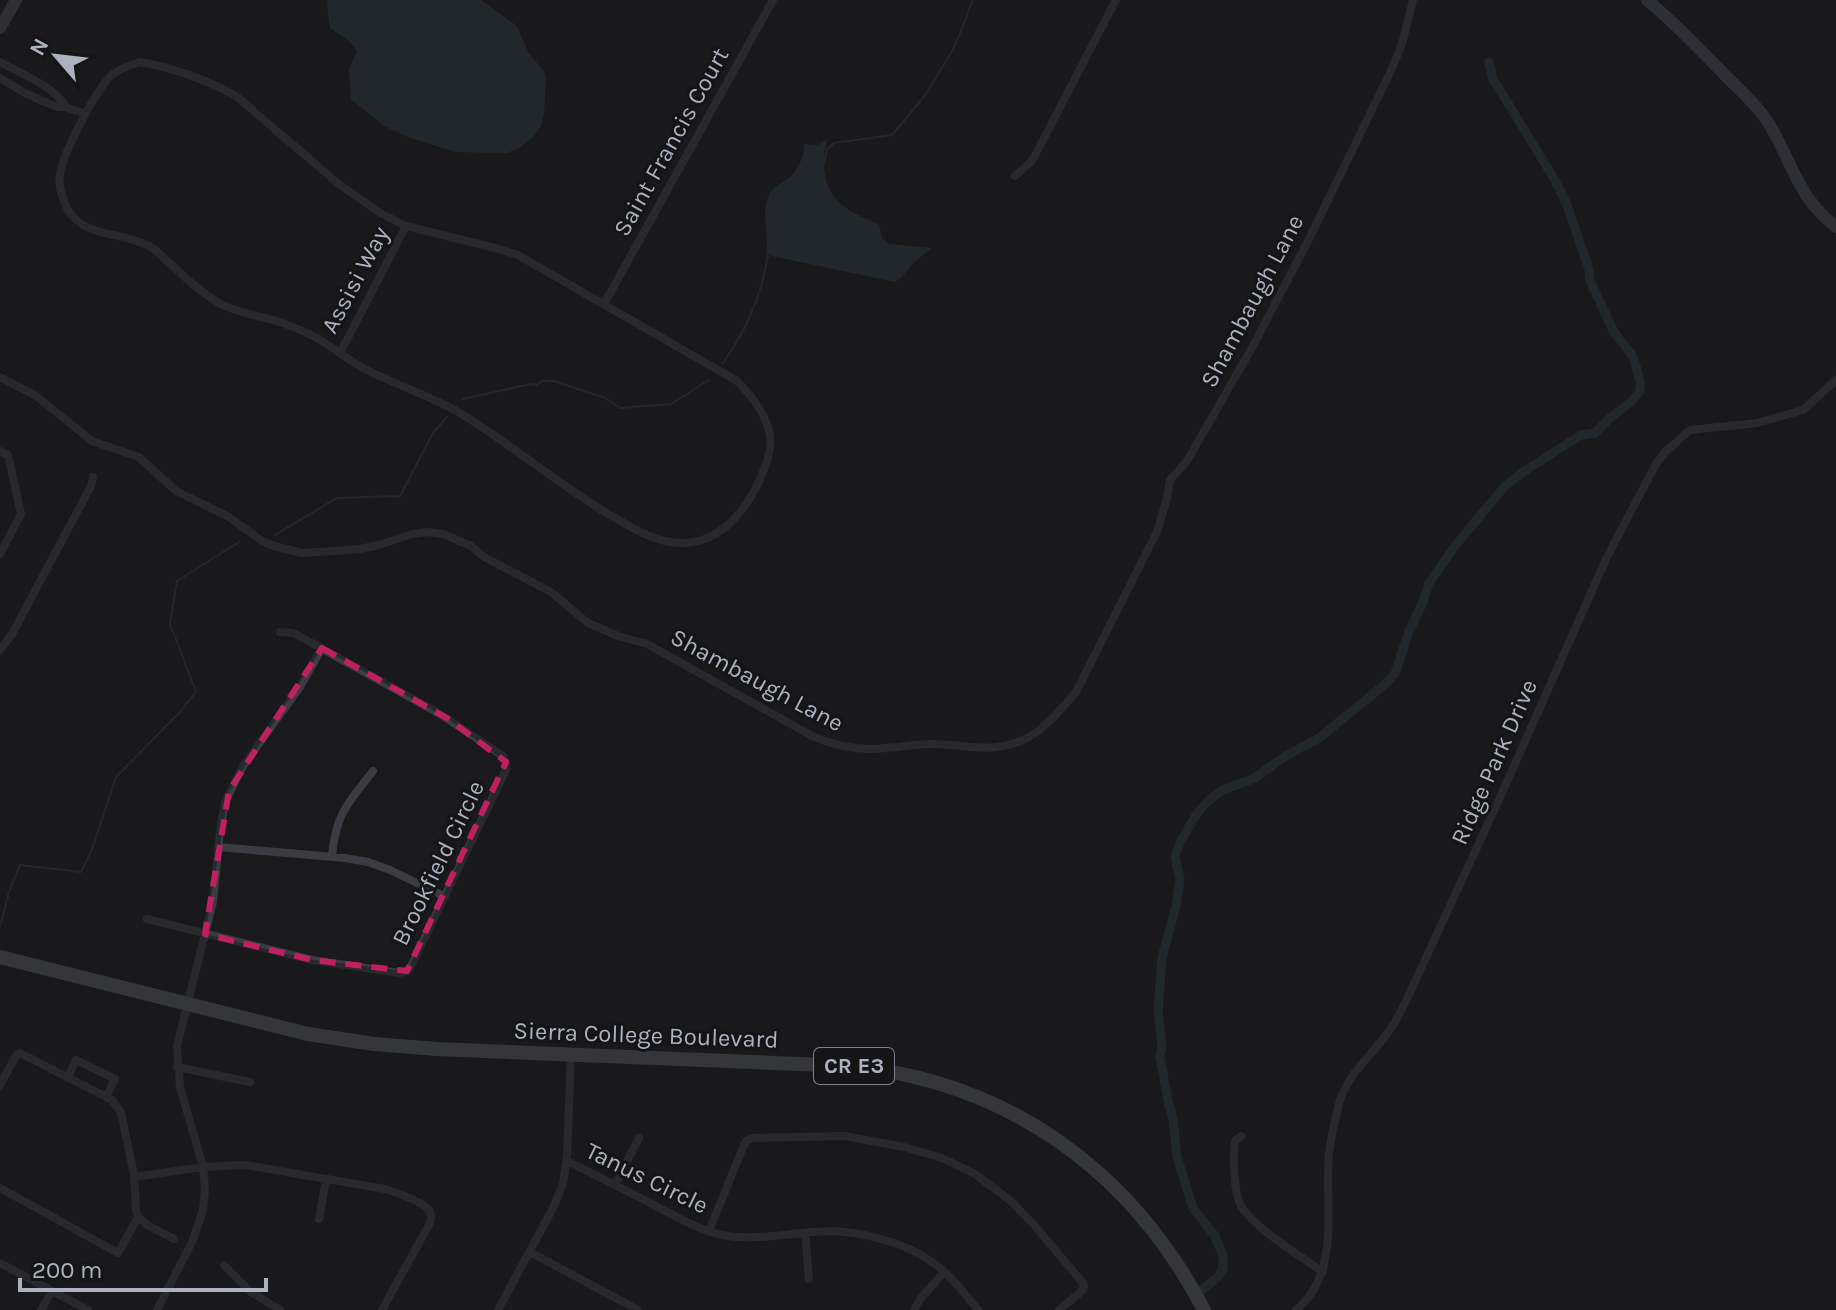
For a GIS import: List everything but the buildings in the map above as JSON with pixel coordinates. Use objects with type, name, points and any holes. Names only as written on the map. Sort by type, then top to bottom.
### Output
[{"type":"main road","name":"Sierra College Boulevard","points":[[0,957],[308,1034],[374,1044],[858,1067],[951,1086],[1015,1114],[1076,1153],[1103,1175],[1162,1241],[1204,1310]]},
{"type":"street","points":[[0,28],[16,0]]},
{"type":"street","name":"Saint Francis Court","points":[[604,304],[773,0]]},
{"type":"street","points":[[1015,176],[1032,161],[1116,0]]},
{"type":"street","name":"Shambaugh Lane","points":[[0,377],[36,396],[92,441],[139,457],[176,491],[229,517],[274,546],[302,553],[329,552],[379,545],[412,534],[443,534],[471,546],[484,557],[551,592],[588,623],[647,644],[830,744],[862,750],[928,743],[986,749],[1005,745],[1037,732],[1076,692],[1157,532],[1170,480],[1187,461],[1254,344],[1389,75],[1402,44],[1413,0]]},
{"type":"street","points":[[1647,0],[1754,103],[1768,122],[1800,187],[1815,209],[1836,227]]},
{"type":"street","points":[[0,62],[62,99],[66,107]]},
{"type":"street","points":[[140,62],[160,66],[200,79],[236,96],[340,185],[382,214],[406,226],[518,255],[604,304],[737,381],[764,416],[770,434],[769,459],[756,490],[727,527],[711,536],[672,543],[648,536],[594,506],[443,403],[364,369],[301,330],[234,311],[217,302],[149,246],[96,232],[80,223],[69,211],[59,176],[85,114],[112,75],[140,62]]},
{"type":"street","points":[[16,88],[23,75]]},
{"type":"street","points":[[0,78],[32,96],[85,114]]},
{"type":"street","points":[[32,96],[39,84]]},
{"type":"street","name":"Assisi Way","points":[[340,353],[406,226]]},
{"type":"street","name":"Ridge Park Drive","points":[[1296,1310],[1313,1293],[1323,1272],[1328,1234],[1329,1152],[1340,1099],[1348,1082],[1391,1028],[1406,1001],[1607,557],[1651,472],[1665,452],[1690,430],[1757,423],[1803,410],[1836,380]]},
{"type":"street","points":[[0,451],[8,455],[21,514],[0,554]]},
{"type":"street","points":[[0,473],[11,469]]},
{"type":"street","points":[[0,650],[12,634],[93,477]]},
{"type":"street","points":[[157,1310],[200,1222],[205,1189],[203,1167],[177,1067],[178,1036],[213,902],[225,802],[243,766],[300,687],[322,648],[293,633],[280,632]]},
{"type":"street","name":"Brookfield Circle","points":[[147,919],[312,960],[399,973],[411,966],[506,770],[506,762],[503,756],[447,718],[322,648]]},
{"type":"street","points":[[332,857],[340,817],[373,771]]},
{"type":"street","points":[[218,847],[356,860],[379,866],[444,896]]},
{"type":"street","points":[[0,1085],[20,1053],[112,1100],[121,1112],[134,1177],[138,1217],[174,1239]]},
{"type":"street","points":[[498,1310],[558,1196],[567,1161],[571,1054]]},
{"type":"street","points":[[68,1077],[76,1060],[115,1079],[106,1097]]},
{"type":"street","points":[[177,1067],[250,1082]]},
{"type":"street","name":"Tanus Circle","points":[[709,1231],[747,1140],[834,1136],[914,1150],[942,1158],[982,1179],[1012,1202],[1034,1225],[1083,1283],[1082,1291],[1059,1310]]},
{"type":"street","points":[[1241,1136],[1235,1141],[1235,1167],[1237,1199],[1243,1209],[1259,1226],[1323,1272]]},
{"type":"street","points":[[615,1185],[639,1138]]},
{"type":"street","name":"Tanus Circle","points":[[567,1161],[709,1231],[746,1238],[841,1231],[892,1243],[920,1255],[944,1272],[978,1310]]},
{"type":"street","points":[[134,1177],[203,1167],[245,1165],[394,1192],[428,1208],[430,1223],[382,1310]]},
{"type":"street","points":[[319,1219],[326,1179]]},
{"type":"street","points":[[0,1188],[118,1253],[138,1217]]},
{"type":"street","points":[[805,1233],[809,1279]]},
{"type":"street","points":[[530,1252],[638,1310]]},
{"type":"street","points":[[0,1263],[88,1310]]},
{"type":"street","points":[[224,1265],[244,1287],[280,1310]]},
{"type":"street","points":[[914,1310],[944,1272]]},
{"type":"street","points":[[41,1310],[52,1291]]},
{"type":"highlighted area","points":[[322,648],[447,718],[506,762],[407,971],[312,960],[205,934],[229,791]]},
{"type":"shaded area","points":[[328,0],[481,0],[517,26],[528,52],[545,73],[541,127],[519,148],[507,153],[455,152],[384,126],[351,99],[349,70],[357,51],[349,41],[330,28]]},
{"type":"shaded area","points":[[828,138],[824,169],[830,191],[836,199],[879,225],[882,238],[889,244],[932,248],[895,282],[772,256],[766,252],[765,212],[769,196],[795,171],[804,144],[818,145]]},
{"type":"waterway","points":[[824,163],[827,149],[834,143],[892,135],[926,94],[954,48],[973,0]]},
{"type":"waterway","points":[[1203,1289],[1223,1269],[1223,1256],[1215,1236],[1193,1208],[1177,1157],[1173,1118],[1160,1057],[1162,1046],[1158,1012],[1162,958],[1176,906],[1180,879],[1175,857],[1180,842],[1198,812],[1210,799],[1223,790],[1255,778],[1284,757],[1319,738],[1383,686],[1395,674],[1429,583],[1504,487],[1581,435],[1595,433],[1640,391],[1633,356],[1614,332],[1590,281],[1589,269],[1567,205],[1493,79],[1489,62]]},
{"type":"waterway","points":[[722,364],[752,312],[768,254]]},
{"type":"waterway","points":[[463,399],[554,381],[605,398],[620,408],[671,404],[709,380]]},
{"type":"waterway","points":[[275,535],[337,498],[400,496],[433,433],[447,417]]},
{"type":"waterway","points":[[0,927],[20,865],[81,872],[91,852],[116,777],[196,692],[170,624],[177,581],[239,542]]}]
